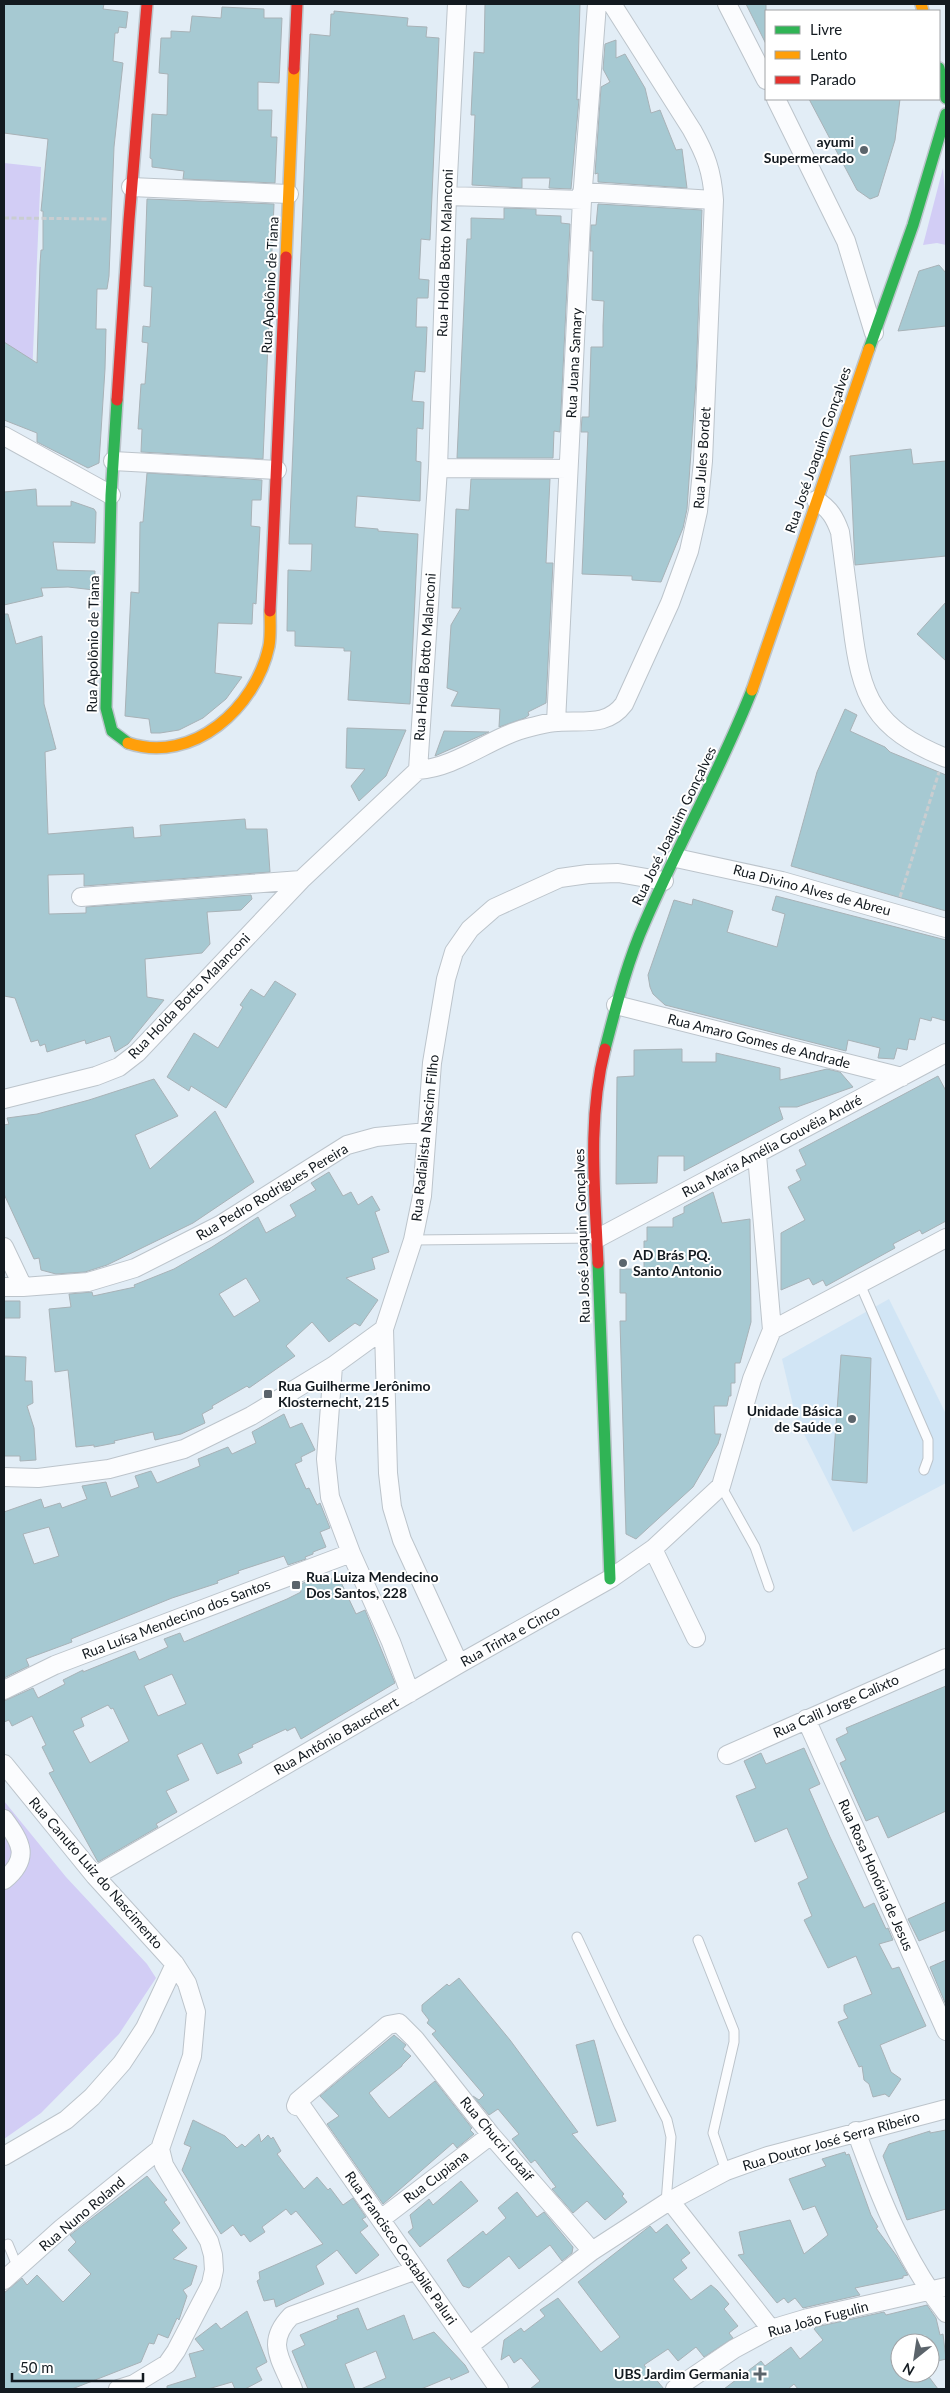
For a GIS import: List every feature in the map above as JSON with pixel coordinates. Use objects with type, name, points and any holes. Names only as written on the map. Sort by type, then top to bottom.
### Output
[{"type":"street","name":"Rua Apolônio de Tiana","points":[[147,4],[131,187],[111,495],[108,723],[113,733],[128,743],[149,747],[175,746],[202,736],[229,715],[252,689],[263,668],[269,644],[297,4]]},
{"type":"street","name":"Rua Holda Botto Malanconi","points":[[4,1099],[96,1076],[119,1067],[136,1053],[301,880],[418,770],[438,468],[447,196],[457,4]]},
{"type":"street","name":"Rua Juana Samary","points":[[556,722],[582,196],[597,4]]},
{"type":"street","name":"Rua Jules Bordet","points":[[418,770],[446,766],[518,730],[556,722],[594,721],[608,718],[617,713],[624,704],[670,603],[688,551],[698,511],[704,461],[714,200],[712,175],[704,151],[612,4]]},
{"type":"street","points":[[727,4],[765,78]]},
{"type":"street","points":[[940,72],[946,98]]},
{"type":"street","points":[[776,100],[846,241],[874,333]]},
{"type":"street","name":"Rua José Joaquim Gonçalves","points":[[610,1579],[593,1128],[597,1080],[616,1005],[644,922],[733,738],[760,670],[816,500],[913,225],[946,114]]},
{"type":"street","points":[[131,187],[289,194]]},
{"type":"street","points":[[447,196],[582,196],[714,200]]},
{"type":"street","points":[[4,436],[111,495]]},
{"type":"street","points":[[113,462],[277,470]]},
{"type":"street","points":[[438,468],[568,470]]},
{"type":"street","points":[[816,500],[826,506],[834,517],[840,532],[856,655],[863,687],[874,708],[887,723],[903,736],[923,748],[945,757]]},
{"type":"street","name":"Rua Divino Alves de Abreu","points":[[676,858],[782,881],[896,912],[946,928]]},
{"type":"street","name":"Rua Radialista Nascim Filho","points":[[459,1664],[402,1540],[392,1507],[388,1472],[384,1329],[413,1240],[422,1196],[437,1023],[446,979],[454,952],[470,929],[494,908],[560,878],[588,874],[618,873],[664,881]]},
{"type":"street","points":[[82,897],[301,880]]},
{"type":"street","name":"Rua Amaro Gomes de Andrade","points":[[616,1005],[902,1077]]},
{"type":"street","name":"Rua Maria Amélia Gouvêia André","points":[[598,1238],[946,1053]]},
{"type":"street","name":"Rua Pedro Rodrigues Pereira","points":[[4,1287],[22,1288],[88,1282],[135,1268],[220,1225],[347,1145],[376,1137],[427,1132]]},
{"type":"street","points":[[721,1486],[752,1379],[772,1330],[757,1155]]},
{"type":"street","points":[[772,1330],[946,1238]]},
{"type":"street","points":[[4,1247],[22,1288]]},
{"type":"street","points":[[4,1477],[38,1478],[109,1469],[184,1449],[251,1416],[333,1366],[384,1329]]},
{"type":"street","name":"Rua Antônio Bauschert","points":[[96,1876],[410,1693],[392,1642],[350,1553],[330,1497],[326,1459],[333,1366]]},
{"type":"street","name":"Rua Trinta e Cinco","points":[[410,1693],[610,1579],[673,1534],[721,1486]]},
{"type":"street","points":[[653,1550],[696,1638]]},
{"type":"street","name":"Rua Luísa Mendecino dos Santos","points":[[4,1690],[55,1666],[350,1553]]},
{"type":"street","name":"Rua Calil Jorge Calixto","points":[[727,1755],[946,1658]]},
{"type":"street","name":"Rua Rosa Honória de Jesus","points":[[806,1719],[946,2031]]},
{"type":"street","name":"Rua Canuto Luiz do Nascimento","points":[[4,1764],[96,1876],[175,1964],[187,1983],[196,2012],[192,2056],[160,2149]]},
{"type":"street","points":[[4,1818],[18,1838],[21,1846],[16,1867],[4,1880]]},
{"type":"street","points":[[4,2156],[66,2120],[92,2097],[122,2063],[145,2028],[175,1964]]},
{"type":"street","name":"Rua Francisco Costabile Paluri","points":[[404,2026],[400,2023],[388,2025],[301,2097],[296,2106],[302,2107],[500,2389]]},
{"type":"street","name":"Rua Chucri Lotaif","points":[[404,2026],[491,2135],[592,2251]]},
{"type":"street","name":"Rua Doutor José Serra Ribeiro","points":[[469,2346],[592,2251],[669,2202],[726,2171],[768,2156],[946,2108]]},
{"type":"street","points":[[856,2131],[880,2198],[929,2291],[946,2313]]},
{"type":"street","name":"Rua Cupiana","points":[[381,2219],[491,2135]]},
{"type":"street","points":[[130,2387],[167,2364],[176,2352],[211,2284],[214,2270],[213,2256],[208,2241],[164,2166],[160,2149]]},
{"type":"street","name":"Rua Nuno Roland","points":[[4,2280],[62,2228],[160,2149]]},
{"type":"street","points":[[669,2202],[771,2329]]},
{"type":"street","points":[[293,2389],[276,2348],[276,2337],[291,2316],[416,2270]]},
{"type":"street","name":"Rua João Fugulin","points":[[675,2389],[734,2349],[771,2329],[808,2318],[946,2287]]},
{"type":"lane","points":[[413,1240],[598,1238]]},
{"type":"lane","points":[[860,1284],[928,1440],[928,1459],[924,1470]]},
{"type":"lane","points":[[721,1486],[755,1547],[769,1588]]},
{"type":"lane","points":[[577,1937],[619,2026],[667,2120],[671,2137],[669,2202]]},
{"type":"lane","points":[[698,1940],[734,2031],[734,2042],[713,2133],[726,2171]]},
{"type":"lane","points":[[8,2244],[18,2268]]},
{"type":"path","points":[[4,218],[129,220]]},
{"type":"path","points":[[896,912],[945,757]]},
{"type":"shaded area","points":[[4,163],[41,167],[32,376],[4,358]]},
{"type":"shaded area","points":[[943,168],[946,203],[946,245],[937,243],[923,245]]},
{"type":"shaded area","points":[[889,1299],[946,1414],[946,1483],[853,1532],[796,1418],[782,1359]]},
{"type":"shaded area","points":[[4,1801],[66,1877],[147,1964],[156,1978],[119,2034],[41,2113],[4,2139]]},
{"type":"building","points":[[4,4],[104,4],[103,9],[128,12],[126,28],[119,27],[118,33],[115,33],[113,61],[123,63],[114,147],[109,276],[107,289],[97,289],[96,329],[106,329],[105,369],[99,463],[88,468],[37,442],[37,433],[4,420],[4,342],[37,363],[40,264],[41,250],[43,250],[43,211],[41,211],[48,139],[4,133]]},
{"type":"building","points":[[485,4],[580,4],[577,100],[579,99],[571,189],[549,188],[550,178],[522,178],[522,188],[472,185],[475,115],[471,115],[474,52],[484,53]]},
{"type":"building","points":[[746,4],[766,4],[765,42]]},
{"type":"building","points":[[222,7],[264,9],[264,18],[282,18],[279,83],[258,82],[258,110],[272,110],[271,137],[277,137],[275,183],[183,179],[184,171],[152,167],[152,159],[150,158],[152,114],[167,115],[168,74],[159,73],[161,38],[171,38],[171,31],[190,32],[192,16],[221,18]]},
{"type":"building","points":[[334,11],[408,18],[407,26],[427,27],[426,37],[439,38],[430,240],[421,239],[419,279],[429,280],[428,298],[417,298],[416,327],[427,327],[425,372],[415,371],[412,401],[424,402],[423,429],[417,428],[416,461],[421,462],[420,501],[357,496],[355,527],[418,534],[410,704],[348,700],[351,651],[344,651],[344,648],[295,646],[295,631],[287,631],[288,570],[311,571],[312,544],[289,544],[310,34],[330,36],[331,14],[334,14]]},
{"type":"building","points":[[616,40],[616,58],[625,54],[645,88],[651,113],[660,110],[676,150],[682,149],[687,188],[598,182],[598,173],[595,174],[601,87],[610,82],[603,69],[605,44]]},
{"type":"building","name":"ayumi Supermercado","points":[[810,100],[900,100],[895,140],[878,196],[870,199],[857,190]]},
{"type":"building","points":[[147,199],[274,204],[263,459],[141,452],[142,429],[138,429],[141,384],[145,384],[148,343],[142,342],[143,326],[150,327],[152,287],[144,286]]},
{"type":"building","points":[[598,204],[702,210],[696,380],[687,509],[683,528],[661,582],[632,580],[632,576],[582,574],[588,432],[581,432],[582,417],[589,417],[591,347],[603,347],[604,301],[592,300],[593,251],[590,251],[591,225],[596,225]]},
{"type":"building","points":[[504,208],[536,209],[536,215],[561,216],[561,223],[570,224],[560,432],[554,431],[553,458],[457,458],[467,239],[471,239],[471,218],[504,219]]},
{"type":"building","points":[[939,265],[946,273],[946,326],[898,331],[919,271]]},
{"type":"building","points":[[911,449],[913,464],[946,461],[946,556],[855,565],[850,456]]},
{"type":"building","points":[[147,473],[262,480],[261,500],[252,500],[251,526],[260,527],[256,604],[253,603],[252,624],[218,623],[215,673],[242,677],[226,699],[203,718],[179,730],[160,733],[151,733],[149,719],[125,716],[131,592],[139,593],[140,522],[143,522]]},
{"type":"building","points":[[471,479],[550,479],[546,563],[553,563],[546,703],[528,712],[529,715],[525,718],[499,727],[500,709],[451,706],[458,692],[447,688],[451,625],[461,608],[452,608],[456,509],[469,510]]},
{"type":"building","points":[[36,489],[37,506],[71,506],[71,501],[94,509],[96,512],[95,543],[53,542],[57,570],[95,571],[94,590],[68,587],[41,588],[43,596],[4,605],[4,492]]},
{"type":"building","points":[[946,602],[946,661],[917,634]]},
{"type":"building","points":[[4,614],[8,614],[16,644],[42,636],[44,704],[56,749],[45,752],[48,834],[133,827],[134,838],[161,836],[160,825],[245,819],[246,829],[267,829],[270,872],[84,886],[84,874],[48,875],[49,914],[86,913],[86,907],[251,895],[252,899],[241,910],[207,912],[210,944],[202,953],[145,959],[147,997],[164,1000],[128,1044],[115,1052],[110,1036],[86,1044],[85,1040],[47,1052],[45,1044],[40,1046],[38,1040],[31,1042],[15,998],[4,996]]},
{"type":"building","points":[[845,709],[857,715],[850,731],[885,747],[890,752],[946,775],[946,911],[791,866],[817,772]]},
{"type":"building","points":[[347,728],[406,730],[386,776],[359,801],[351,786],[365,769],[346,768]]},
{"type":"building","points":[[444,731],[489,732],[435,756]]},
{"type":"building","points":[[776,896],[946,940],[946,1021],[932,1017],[931,1021],[920,1018],[915,1040],[909,1039],[907,1050],[897,1048],[894,1059],[878,1058],[880,1048],[848,1040],[846,1051],[665,1005],[653,994],[648,975],[674,900],[692,905],[693,899],[733,911],[727,932],[777,947],[785,914],[772,910]]},
{"type":"building","points":[[275,981],[296,994],[226,1108],[191,1086],[189,1091],[167,1077],[194,1033],[218,1048],[243,1007],[240,1005],[251,989],[264,997]]},
{"type":"building","points":[[682,1049],[682,1062],[716,1062],[716,1053],[780,1068],[780,1080],[827,1069],[840,1072],[853,1087],[797,1107],[779,1107],[783,1119],[684,1171],[684,1156],[658,1156],[657,1183],[616,1184],[617,1077],[634,1076],[634,1050]]},
{"type":"building","points":[[938,1076],[946,1091],[946,1221],[922,1234],[920,1230],[893,1244],[895,1248],[826,1286],[823,1280],[813,1285],[809,1278],[781,1290],[781,1233],[805,1220],[788,1187],[801,1180],[796,1170],[806,1165],[799,1150]]},
{"type":"building","points":[[154,1079],[178,1116],[135,1135],[150,1169],[215,1111],[254,1182],[193,1223],[107,1265],[85,1272],[56,1274],[41,1270],[39,1258],[34,1259],[4,1194],[4,1125],[9,1124],[7,1118],[37,1114]]},
{"type":"building","points":[[329,1172],[343,1196],[351,1192],[358,1205],[372,1196],[380,1210],[375,1212],[389,1252],[372,1258],[375,1269],[346,1278],[378,1300],[360,1326],[355,1323],[329,1342],[312,1322],[286,1346],[295,1356],[249,1388],[247,1386],[212,1406],[213,1408],[202,1414],[205,1423],[181,1434],[155,1440],[153,1432],[114,1441],[115,1443],[94,1447],[94,1445],[76,1447],[68,1370],[55,1372],[49,1309],[71,1307],[69,1294],[92,1292],[93,1296],[135,1287],[134,1285],[174,1269],[258,1217],[266,1233],[296,1216],[290,1205],[316,1190],[311,1183]],"holes":[[[246,1278],[260,1301],[234,1317],[219,1294]]]},
{"type":"building","points":[[713,1192],[722,1223],[750,1219],[751,1322],[740,1363],[735,1363],[735,1383],[731,1383],[731,1396],[729,1396],[727,1406],[714,1406],[715,1434],[721,1434],[718,1444],[693,1487],[636,1539],[626,1534],[620,1321],[626,1321],[626,1293],[620,1293],[620,1269],[644,1269],[644,1241],[647,1241],[647,1227],[673,1227],[673,1218],[684,1213],[684,1207]]},
{"type":"building","points":[[4,1301],[20,1301],[20,1318],[4,1318]]},
{"type":"building","name":"Unidade Básica de Saúde e","points":[[841,1355],[871,1358],[867,1483],[832,1480]]},
{"type":"building","points":[[4,1356],[26,1357],[25,1381],[32,1381],[33,1403],[27,1406],[34,1428],[36,1460],[20,1461],[20,1456],[4,1456]]},
{"type":"building","points":[[284,1414],[290,1428],[302,1423],[315,1450],[301,1457],[302,1461],[295,1464],[306,1489],[309,1488],[317,1505],[320,1503],[330,1528],[320,1532],[326,1547],[313,1552],[313,1554],[305,1557],[306,1559],[288,1565],[284,1556],[238,1571],[239,1573],[217,1581],[218,1583],[172,1598],[71,1639],[72,1642],[26,1659],[29,1666],[4,1678],[4,1512],[41,1499],[44,1508],[60,1503],[62,1508],[87,1499],[82,1486],[106,1482],[111,1497],[139,1487],[135,1476],[151,1471],[157,1483],[200,1466],[198,1459],[228,1447],[232,1454],[256,1443],[252,1432]],"holes":[[[49,1527],[59,1556],[34,1564],[23,1534]]]},
{"type":"building","points":[[338,1576],[356,1614],[365,1610],[395,1683],[301,1739],[295,1727],[287,1731],[286,1729],[252,1745],[253,1747],[238,1754],[242,1763],[217,1774],[202,1743],[177,1755],[189,1780],[166,1791],[177,1812],[156,1824],[158,1827],[98,1862],[49,1773],[54,1771],[42,1747],[46,1745],[32,1716],[12,1726],[9,1720],[4,1722],[4,1701],[33,1688],[38,1698],[65,1684],[63,1680],[83,1670],[83,1672],[135,1651],[139,1660],[168,1647],[164,1639],[180,1633],[184,1642],[301,1592],[298,1585],[316,1578],[320,1584]],"holes":[[[172,1674],[186,1704],[158,1716],[144,1686]],[[108,1705],[111,1709],[113,1708],[129,1741],[90,1763],[73,1731],[84,1726],[81,1718]]]},
{"type":"building","points":[[946,1686],[946,1811],[888,1838],[878,1816],[866,1821],[840,1763],[846,1760],[836,1739],[848,1733],[846,1728]]},
{"type":"building","points":[[804,1748],[820,1784],[809,1789],[830,1837],[864,1908],[874,1903],[886,1929],[888,1928],[893,1940],[879,1944],[892,1969],[899,1967],[926,2026],[880,2045],[891,2072],[901,2079],[889,2097],[885,2094],[873,2097],[869,2084],[864,2080],[862,2066],[859,2067],[838,2022],[848,2018],[844,2011],[844,2005],[872,1994],[856,1956],[828,1968],[804,1920],[812,1916],[798,1883],[808,1878],[787,1828],[755,1842],[736,1796],[756,1788],[744,1761],[761,1753],[766,1764]]},
{"type":"building","points":[[946,1902],[946,1930],[919,1941],[908,1919]]},
{"type":"building","points":[[946,1960],[946,2005],[930,1967]]},
{"type":"building","points":[[459,1978],[510,2040],[578,2132],[572,2134],[624,2194],[622,2196],[627,2202],[605,2220],[587,2201],[573,2213],[552,2189],[556,2187],[535,2160],[531,2163],[512,2139],[519,2134],[498,2109],[489,2115],[473,2096],[479,2100],[484,2095],[432,2034],[436,2031],[427,2023],[429,2020],[422,2011],[422,2005],[447,1984],[449,1986]]},
{"type":"building","points":[[394,2035],[406,2045],[403,2049],[411,2056],[402,2066],[369,2093],[379,2106],[389,2118],[435,2081],[472,2128],[470,2130],[474,2134],[457,2148],[453,2143],[383,2204],[327,2124],[339,2116],[320,2096]]},
{"type":"building","points":[[594,2040],[616,2121],[597,2126],[576,2045]]},
{"type":"building","points":[[193,2120],[225,2136],[237,2148],[242,2144],[245,2147],[259,2134],[261,2142],[268,2135],[271,2139],[273,2137],[281,2151],[277,2154],[304,2189],[317,2177],[328,2190],[330,2188],[343,2205],[353,2198],[366,2217],[362,2219],[368,2226],[360,2232],[379,2255],[356,2274],[337,2250],[316,2266],[324,2284],[276,2307],[274,2299],[264,2301],[257,2281],[260,2279],[259,2272],[323,2244],[296,2211],[291,2215],[286,2209],[262,2227],[265,2232],[250,2242],[244,2234],[241,2236],[233,2225],[221,2234],[182,2170],[191,2147],[184,2144]]},
{"type":"building","points":[[946,2130],[946,2209],[907,2220],[883,2156],[889,2144],[930,2131],[930,2133]]},
{"type":"building","points":[[845,2152],[846,2155],[849,2154],[871,2215],[878,2227],[876,2228],[908,2275],[903,2276],[903,2278],[855,2288],[860,2295],[803,2308],[795,2298],[788,2303],[784,2298],[777,2303],[738,2255],[744,2254],[739,2232],[790,2220],[804,2254],[828,2235],[815,2206],[803,2210],[789,2179],[826,2166],[822,2159]]},
{"type":"building","points":[[147,2176],[167,2200],[164,2202],[180,2223],[172,2230],[187,2248],[173,2259],[197,2266],[191,2285],[183,2290],[187,2296],[179,2320],[177,2318],[168,2338],[158,2334],[154,2344],[149,2343],[141,2362],[72,2389],[4,2389],[4,2293],[22,2278],[27,2285],[37,2275],[63,2302],[91,2274],[68,2250],[76,2242],[70,2235]]},
{"type":"building","points":[[461,2181],[478,2201],[420,2247],[408,2232],[413,2228],[410,2215],[429,2199],[433,2205]]},
{"type":"building","points":[[517,2192],[537,2217],[544,2212],[573,2247],[572,2253],[562,2261],[550,2245],[519,2269],[509,2256],[469,2288],[463,2286],[447,2260],[483,2231],[486,2235],[506,2218],[498,2208]]},
{"type":"building","points":[[667,2224],[690,2253],[681,2260],[687,2268],[673,2279],[691,2300],[711,2285],[717,2290],[729,2304],[724,2309],[738,2326],[729,2333],[733,2338],[704,2357],[696,2347],[678,2361],[668,2349],[644,2365],[664,2389],[530,2389],[540,2381],[521,2358],[514,2363],[509,2355],[501,2360],[504,2340],[521,2328],[524,2332],[545,2316],[540,2310],[558,2298],[601,2352],[620,2337],[578,2282],[650,2226],[656,2233]]},
{"type":"building","points":[[927,2305],[936,2318],[940,2333],[890,2333],[890,2383],[934,2383],[938,2389],[798,2389],[794,2384],[788,2389],[724,2389],[761,2361],[765,2366],[791,2347],[800,2359],[823,2340],[814,2329],[816,2327],[884,2312],[886,2315]]},
{"type":"building","points":[[358,2308],[367,2330],[404,2315],[413,2340],[434,2332],[465,2365],[469,2372],[451,2380],[450,2377],[421,2389],[361,2389],[386,2378],[376,2351],[345,2364],[355,2389],[308,2389],[292,2351],[305,2345],[300,2335],[338,2319],[337,2316]]},
{"type":"building","points":[[247,2311],[267,2362],[256,2368],[262,2380],[245,2389],[235,2389],[232,2382],[208,2389],[167,2389],[167,2386],[196,2377],[189,2354],[204,2350],[195,2339],[216,2323],[221,2329]]},
{"type":"building","points":[[943,2334],[946,2359],[940,2360],[940,2335]]},
{"type":"traffic: fast","points":[[940,72],[946,98]]},
{"type":"traffic: fast","points":[[869,349],[913,225],[946,114]]},
{"type":"traffic: fast","points":[[117,400],[111,495],[106,708],[112,731],[128,743]]},
{"type":"traffic: fast","points":[[605,1049],[622,985],[639,937],[752,690]]},
{"type":"traffic: fast","points":[[598,1263],[610,1579]]},
{"type":"traffic: slow","points":[[921,4],[923,10]]},
{"type":"traffic: slow","points":[[286,257],[294,69]]},
{"type":"traffic: slow","points":[[752,690],[869,349]]},
{"type":"traffic: slow","points":[[128,743],[152,748],[176,746],[198,738],[218,726],[236,709],[251,690],[262,669],[270,642],[270,611]]},
{"type":"traffic: jam","points":[[117,400],[129,220],[147,4]]},
{"type":"traffic: jam","points":[[294,69],[297,4]]},
{"type":"traffic: jam","points":[[270,611],[286,257]]},
{"type":"traffic: jam","points":[[598,1263],[594,1183],[594,1129],[599,1075],[605,1049]]},
{"type":"place","name":"ayumi Supermercado","points":[[864,150]]},
{"type":"place","name":"AD Brás PQ. Santo Antonio","points":[[623,1263]]},
{"type":"place","name":"Rua Guilherme Jerônimo Klosternecht, 215","points":[[268,1394]]},
{"type":"place","name":"Unidade Básica de Saúde e","points":[[852,1419]]},
{"type":"place","name":"Rua Luiza Mendecino Dos Santos, 228","points":[[296,1585]]},
{"type":"place","name":"UBS Jardim Germania","points":[[760,2374]]}]
